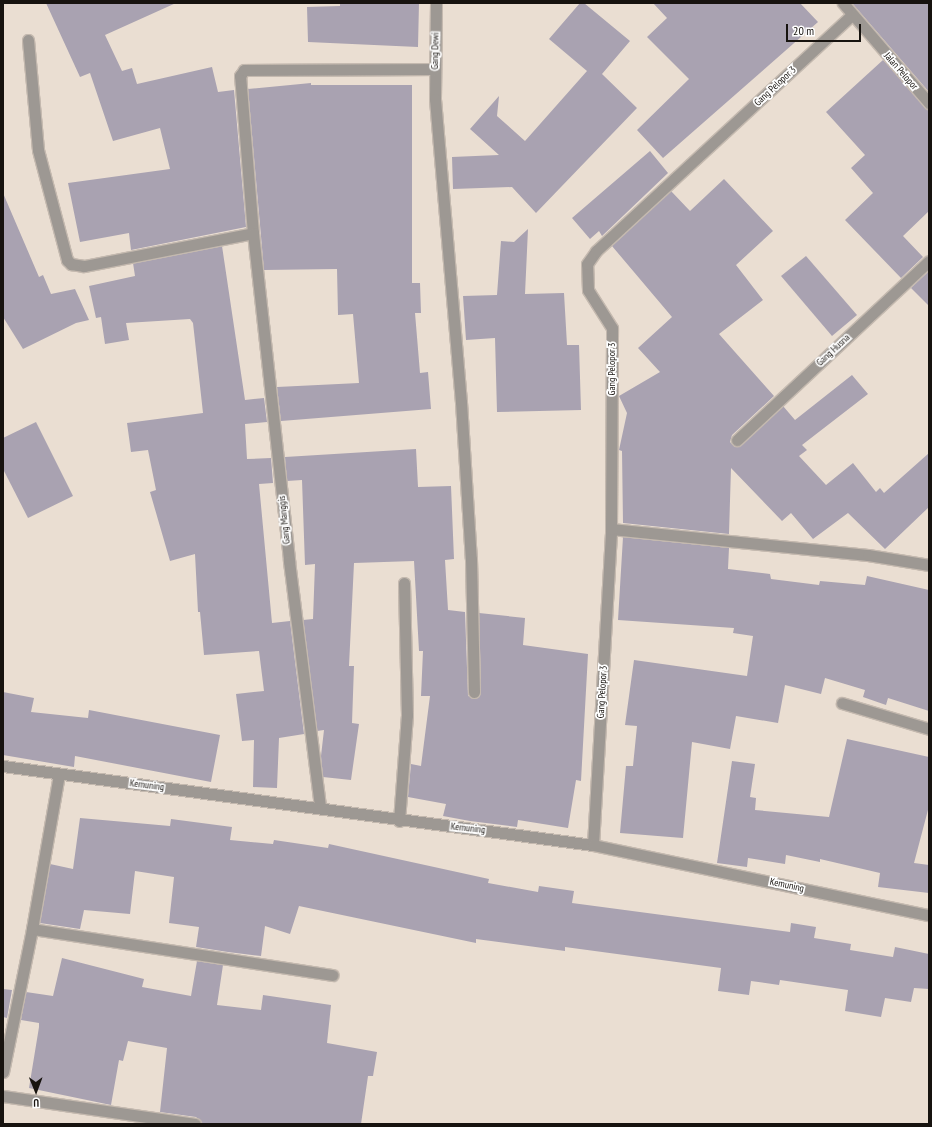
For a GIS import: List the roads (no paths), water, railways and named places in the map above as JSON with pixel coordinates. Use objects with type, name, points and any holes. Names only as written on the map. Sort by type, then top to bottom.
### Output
[{"type":"street","name":"Gang Dewi","points":[[436,3],[434,69],[435,99],[462,402],[471,559],[474,692]]},
{"type":"street","name":"Jalan Pelopor","points":[[843,3],[929,103]]},
{"type":"street","name":"Gang Pelopor 3","points":[[594,845],[610,529],[612,328],[588,290],[587,264],[596,250],[852,15]]},
{"type":"street","points":[[28,40],[38,150],[68,263],[84,266],[253,233]]},
{"type":"street","name":"Gang Manggis","points":[[320,807],[288,561],[253,233],[242,72],[434,69]]},
{"type":"street","name":"Gang Husna","points":[[737,440],[929,261]]},
{"type":"street","points":[[610,529],[868,554],[929,565]]},
{"type":"street","points":[[398,821],[407,715],[404,583]]},
{"type":"street","points":[[842,702],[929,729]]},
{"type":"street","name":"Kemuning","points":[[3,766],[320,807],[398,821],[512,832],[594,845],[929,915]]},
{"type":"street","points":[[3,1072],[32,929],[59,774]]},
{"type":"street","points":[[32,929],[333,975]]},
{"type":"street","points":[[3,1096],[195,1124]]}]
